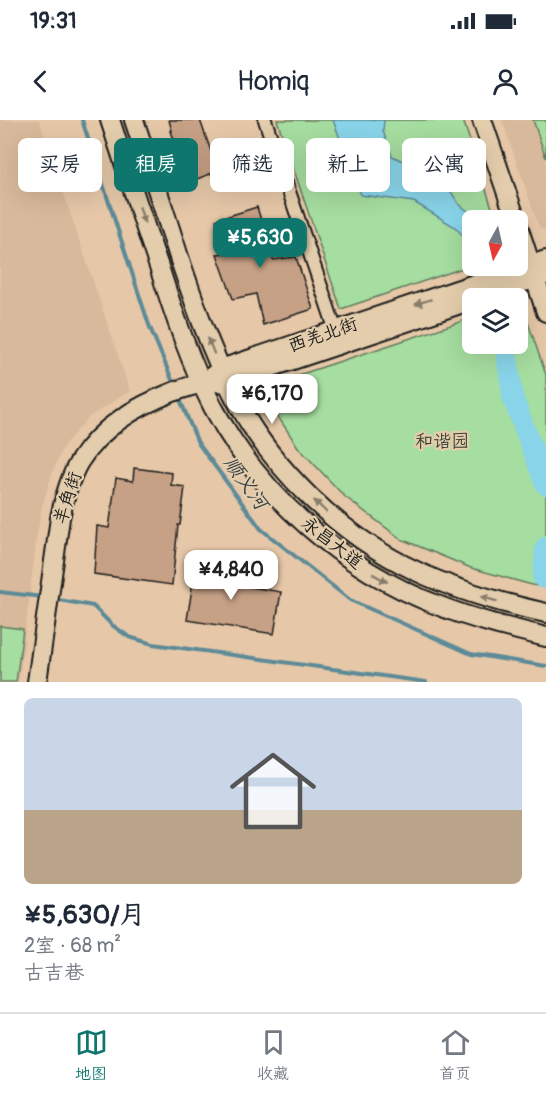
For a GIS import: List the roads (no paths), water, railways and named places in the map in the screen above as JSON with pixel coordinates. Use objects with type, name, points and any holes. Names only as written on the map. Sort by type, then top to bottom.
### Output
[{"type":"main road","name":"永昌大道","points":[[110,120],[190,357],[213,406],[234,442],[258,476],[312,530],[340,552],[393,585],[435,605],[546,637]]},
{"type":"main road","name":"永昌大道","points":[[134,120],[212,350],[253,430],[276,461],[327,512],[384,554],[444,584],[497,601],[546,613]]},
{"type":"main road","points":[[482,120],[513,210]]},
{"type":"main road","points":[[528,247],[539,270],[546,312]]},
{"type":"main road","name":"西羌北街","points":[[491,288],[539,270]]},
{"type":"main road","name":"西羌北街","points":[[224,376],[336,331],[462,298]]},
{"type":"main road","name":"西羌北街","points":[[202,383],[462,299]]},
{"type":"main road","name":"羊角街","points":[[37,682],[64,501],[79,463],[104,432],[120,418],[157,398],[202,383]]},
{"type":"street","points":[[265,120],[336,331]]},
{"type":"water","points":[[333,120],[384,120],[383,131],[386,138],[340,138]]},
{"type":"water","points":[[390,150],[392,156],[402,161],[402,192],[451,192],[466,210],[462,210],[462,234],[455,227],[414,202],[361,195],[360,192],[390,192]]},
{"type":"waterway","name":"顺义河","points":[[82,120],[149,325],[175,387]]},
{"type":"waterway","points":[[488,276],[491,288]]},
{"type":"waterway","points":[[506,354],[513,398],[546,485]]},
{"type":"waterway","name":"顺义河","points":[[179,397],[198,443],[261,529],[350,600],[471,654],[546,666]]},
{"type":"waterway","points":[[543,578],[546,547]]},
{"type":"waterway","points":[[0,592],[43,597]]},
{"type":"waterway","points":[[53,599],[93,606],[112,625],[129,637],[153,644],[426,682]]},
{"type":"park label","name":"和谐园","points":[[442,441]]}]
